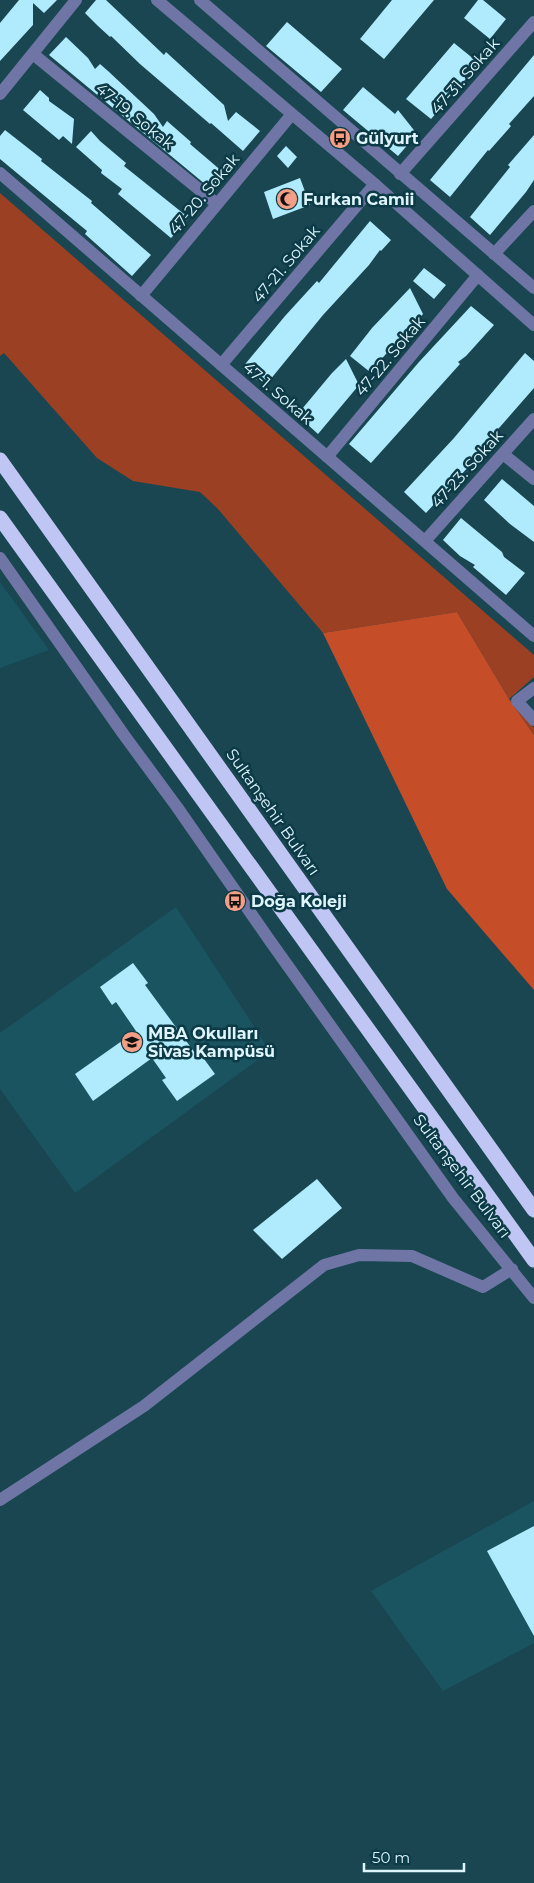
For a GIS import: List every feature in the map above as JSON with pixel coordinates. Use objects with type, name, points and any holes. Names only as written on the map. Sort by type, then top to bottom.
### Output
[{"type":"highway","name":"Sultanşehir Bulvarı","points":[[0,460],[534,1210]]},
{"type":"highway","name":"Sultanşehir Bulvarı","points":[[0,518],[534,1260]]},
{"type":"street","points":[[0,94],[76,0]]},
{"type":"street","points":[[157,0],[375,184],[534,325]]},
{"type":"street","points":[[200,0],[534,288]]},
{"type":"street","name":"47-31. Sokak","points":[[400,174],[534,22]]},
{"type":"street","name":"47-19. Sokak","points":[[33,54],[217,204]]},
{"type":"street","name":"47-20. Sokak","points":[[141,296],[292,114]]},
{"type":"street","name":"47-1. Sokak","points":[[0,174],[534,636]]},
{"type":"street","name":"47-21. Sokak","points":[[221,366],[375,184]]},
{"type":"street","points":[[494,254],[534,211]]},
{"type":"street","name":"47-22. Sokak","points":[[327,457],[478,275]]},
{"type":"street","name":"47-23. Sokak","points":[[424,541],[534,419]]},
{"type":"street","points":[[503,454],[534,479]]},
{"type":"street","name":"Sultanşehir Bulvarı","points":[[0,558],[453,1198],[534,1298]]},
{"type":"street","points":[[534,688],[517,701],[534,720]]},
{"type":"street","points":[[0,1500],[144,1406],[324,1265],[359,1255],[412,1256],[483,1287],[512,1270]]},
{"type":"shaded area","points":[[0,193],[534,655],[534,677],[509,699],[457,612],[323,633],[218,509],[200,492],[133,481],[97,458],[4,353],[0,356]]},
{"type":"shaded area","points":[[0,582],[49,650],[0,668]]},
{"type":"shaded area","points":[[457,612],[509,699],[534,735],[534,990],[447,889],[323,633]]},
{"type":"shaded area","points":[[509,699],[534,728],[534,735]]},
{"type":"shaded area","name":"MBA Okulları Sivas Kampüsü","points":[[176,907],[270,1051],[75,1193],[0,1089],[0,1033]]},
{"type":"shaded area","points":[[534,1501],[534,1643],[443,1691],[371,1591]]},
{"type":"building","points":[[19,0],[57,0],[44,13],[33,3],[33,25],[0,61],[0,23]]},
{"type":"building","points":[[96,0],[106,0],[164,55],[166,52],[224,105],[228,121],[236,112],[260,131],[243,151],[140,64],[85,13]]},
{"type":"building","points":[[392,0],[434,0],[384,59],[360,39]]},
{"type":"building","points":[[478,0],[483,0],[506,19],[490,39],[464,18]]},
{"type":"building","points":[[287,22],[342,69],[321,92],[266,46]]},
{"type":"building","points":[[66,37],[88,58],[95,69],[100,64],[154,114],[163,127],[167,121],[224,173],[211,189],[49,55]]},
{"type":"building","points":[[454,43],[475,60],[478,65],[431,119],[406,99]]},
{"type":"building","points":[[534,55],[534,96],[450,197],[430,180]]},
{"type":"building","points":[[363,87],[395,114],[398,110],[417,134],[398,156],[343,110]]},
{"type":"building","points":[[40,90],[49,98],[49,101],[74,119],[72,144],[63,136],[59,140],[23,110]]},
{"type":"building","points":[[5,130],[92,201],[91,203],[151,255],[132,276],[85,234],[87,231],[0,159],[0,136]]},
{"type":"building","points":[[91,131],[126,163],[124,166],[189,218],[171,238],[118,194],[122,189],[101,173],[102,170],[76,147]]},
{"type":"building","points":[[534,135],[534,180],[490,235],[470,217],[510,167],[508,165]]},
{"type":"building","points":[[286,146],[297,157],[288,168],[277,156]]},
{"type":"building","name":"Furkan Camii","points":[[300,178],[310,205],[273,219],[264,192]]},
{"type":"building","points":[[370,221],[391,240],[323,315],[265,386],[242,368],[285,316],[317,281],[319,283]]},
{"type":"building","points":[[424,268],[446,285],[434,299],[413,281]]},
{"type":"building","points":[[410,288],[423,314],[370,372],[350,356],[372,328]]},
{"type":"building","points":[[471,306],[494,325],[466,356],[458,362],[460,364],[371,463],[349,444],[419,362]]},
{"type":"building","points":[[525,353],[534,361],[534,388],[470,461],[470,465],[426,513],[404,492],[454,438]]},
{"type":"building","points":[[346,359],[359,385],[318,434],[297,415]]},
{"type":"building","points":[[502,479],[534,506],[534,542],[510,524],[484,500]]},
{"type":"building","points":[[461,518],[502,552],[504,557],[525,573],[506,595],[473,567],[475,565],[460,556],[443,540]]},
{"type":"building","points":[[133,963],[148,983],[145,985],[195,1053],[199,1052],[215,1074],[177,1101],[162,1080],[166,1078],[152,1058],[93,1101],[75,1074],[136,1031],[116,1002],[112,1005],[100,987]]},
{"type":"building","points":[[317,1179],[342,1208],[282,1259],[253,1230]]},
{"type":"building","points":[[534,1526],[534,1636],[487,1551]]},
{"type":"place","name":"Gülyurt","points":[[340,138]]},
{"type":"place","name":"Furkan Camii","points":[[287,199]]},
{"type":"place","name":"Doğa Koleji","points":[[235,901]]},
{"type":"place","name":"MBA Okulları Sivas Kampüsü","points":[[132,1042]]}]
